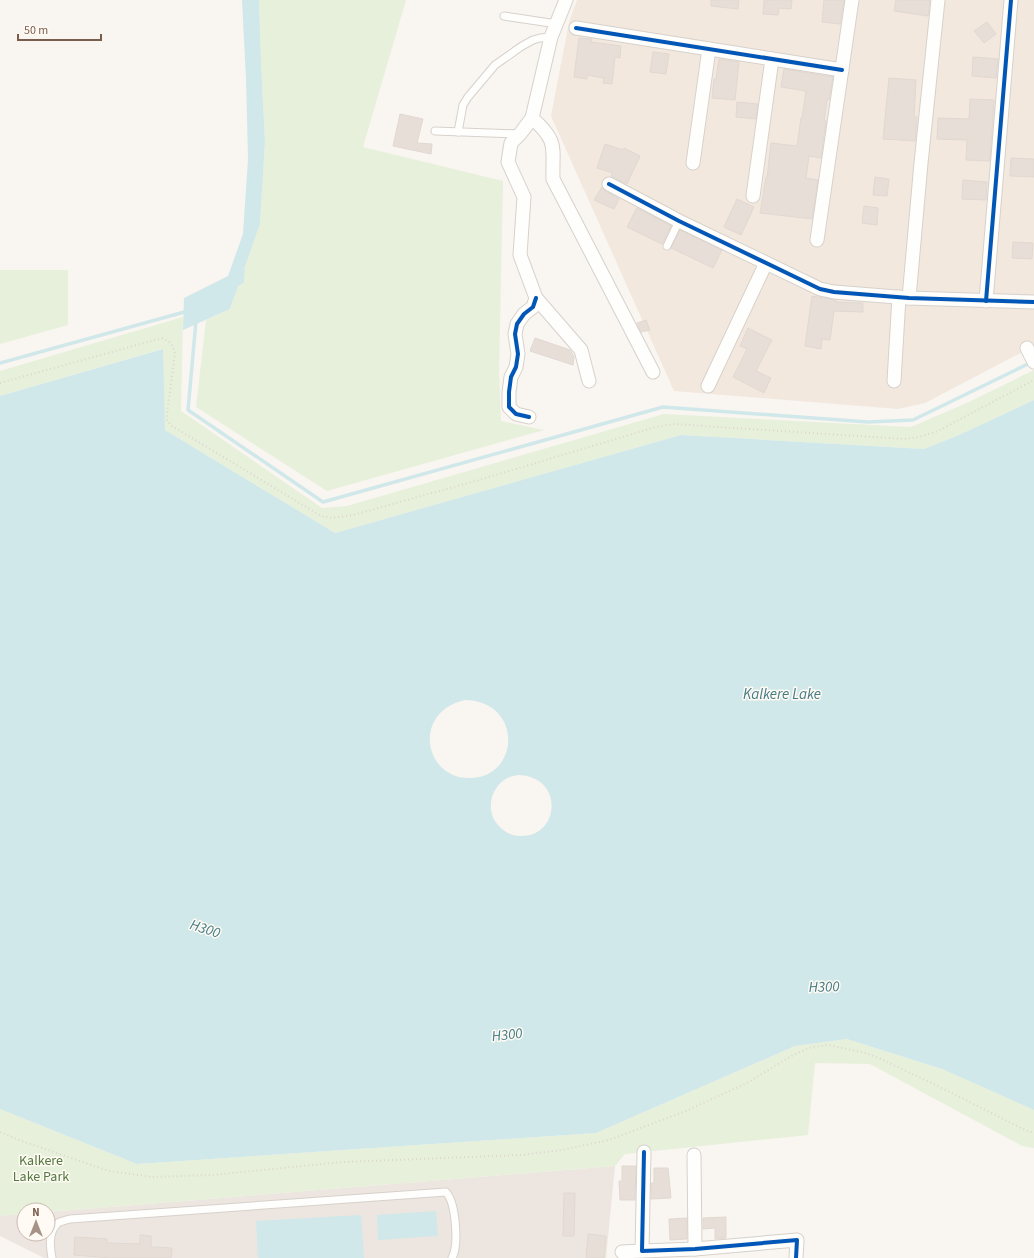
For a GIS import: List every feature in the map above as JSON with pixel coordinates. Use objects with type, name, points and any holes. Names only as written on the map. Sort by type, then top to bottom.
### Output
[{"type":"street","points":[[566,0],[551,37],[532,118],[512,143],[508,162],[524,197],[520,255],[536,298],[581,350],[589,381]]},
{"type":"street","points":[[817,240],[852,0]]},
{"type":"street","points":[[894,381],[921,163],[938,0]]},
{"type":"street","points":[[986,301],[1011,0]]},
{"type":"street","points":[[576,28],[842,70]]},
{"type":"street","points":[[693,163],[709,49]]},
{"type":"street","points":[[753,196],[772,59]]},
{"type":"street","points":[[532,118],[551,137],[554,150],[553,179],[653,372]]},
{"type":"street","points":[[609,184],[679,221],[820,289],[834,292],[904,298],[1034,302]]},
{"type":"street","points":[[708,386],[766,263]]},
{"type":"street","points":[[529,417],[516,414],[509,407],[509,392],[518,354],[515,334],[517,324],[524,314],[533,306],[536,298]]},
{"type":"street","points":[[642,1251],[644,1152]]},
{"type":"street","points":[[694,1154],[695,1249]]},
{"type":"street","points":[[622,1252],[695,1249],[797,1240],[796,1258]]},
{"type":"lane","points":[[504,16],[556,24]]},
{"type":"lane","points":[[458,132],[463,105],[495,65],[533,40],[551,37]]},
{"type":"lane","points":[[435,131],[520,134]]},
{"type":"lane","points":[[667,246],[679,221]]},
{"type":"lane","points":[[52,1258],[50,1239],[54,1229],[58,1223],[70,1219],[446,1192],[451,1199],[454,1215],[455,1249],[452,1258]]},
{"type":"path","points":[[0,383],[162,338],[168,340],[173,346],[175,354],[167,421],[172,426],[321,516],[332,518],[353,515],[479,480],[666,425],[674,424],[904,438],[919,437],[938,431],[1034,380]]},
{"type":"path","points":[[0,1132],[18,1140],[109,1171],[152,1177],[212,1175],[343,1162],[521,1155],[562,1150],[609,1140],[686,1111],[747,1083],[800,1052],[812,1047],[828,1045],[866,1052],[1025,1130],[1034,1133]]},
{"type":"shaded area","points":[[577,0],[1034,0],[1034,346],[925,403],[898,409],[674,391],[551,116],[569,22]]},
{"type":"shaded area","points":[[615,1166],[606,1258],[44,1258],[0,1236],[0,1216],[16,1215],[16,1242],[56,1242],[56,1211]]},
{"type":"green space","points":[[259,0],[406,0],[363,147],[503,181],[499,373],[501,421],[544,430],[327,491],[196,407],[206,320],[230,309],[260,224],[265,141]]},
{"type":"green space","points":[[0,270],[68,270],[68,325],[0,344]]},
{"type":"green space","points":[[183,317],[181,411],[322,508],[347,506],[664,414],[911,427],[969,402],[1034,370],[1034,400],[959,435],[924,449],[681,435],[335,533],[165,430],[162,349],[0,396],[0,371]]},
{"type":"green space","name":"Kalkere Lake Park","points":[[847,1039],[942,1069],[1034,1110],[1034,1148],[1022,1146],[870,1064],[815,1063],[808,1135],[625,1154],[615,1166],[56,1211],[56,1202],[16,1202],[16,1215],[0,1216],[0,1109],[137,1164],[596,1133],[795,1046]]},
{"type":"water","points":[[242,0],[259,0],[265,141],[260,224],[230,309],[183,330],[184,298],[228,276],[243,234],[248,159]]},
{"type":"water","name":"Kalkere Lake","points":[[163,349],[165,430],[335,533],[681,435],[924,449],[959,435],[1034,400],[1034,1110],[942,1069],[847,1039],[795,1046],[596,1133],[137,1164],[0,1109],[0,396]],"holes":[[[465,700],[484,704],[497,712],[505,724],[508,738],[506,752],[500,765],[488,774],[472,778],[456,776],[443,769],[434,758],[430,745],[431,731],[437,718],[448,707]],[[518,775],[533,778],[544,785],[550,795],[552,807],[549,818],[543,827],[533,834],[520,836],[506,832],[501,828],[495,821],[491,809],[492,796],[495,790],[507,778]]]},
{"type":"water","points":[[436,1211],[438,1236],[378,1240],[377,1215]]},
{"type":"water","points":[[361,1215],[364,1258],[258,1258],[256,1221]]},
{"type":"building","points":[[711,0],[739,0],[738,9],[711,6]]},
{"type":"building","points":[[764,0],[792,0],[791,9],[779,8],[778,15],[763,14]]},
{"type":"building","points":[[824,0],[844,0],[840,24],[822,22]]},
{"type":"building","points":[[896,0],[930,0],[928,16],[894,11]]},
{"type":"building","points":[[987,22],[996,34],[984,43],[974,31]]},
{"type":"building","points":[[579,38],[592,39],[591,42],[621,46],[620,58],[615,57],[612,84],[603,83],[604,78],[587,75],[587,79],[574,77]]},
{"type":"building","points":[[653,52],[669,54],[666,74],[650,72]]},
{"type":"building","points":[[973,57],[998,59],[996,78],[972,76]]},
{"type":"building","points":[[719,59],[739,62],[735,100],[712,98],[714,79],[716,79]]},
{"type":"building","points":[[784,69],[833,77],[829,100],[827,100],[821,158],[809,156],[806,178],[818,180],[812,219],[760,213],[766,177],[767,178],[771,143],[797,146],[802,118],[806,91],[781,87]]},
{"type":"building","points":[[889,78],[916,80],[914,117],[917,117],[915,141],[883,139]]},
{"type":"building","points":[[970,99],[994,100],[990,161],[966,160],[967,140],[937,139],[938,118],[969,119]]},
{"type":"building","points":[[737,102],[758,104],[756,119],[736,117]]},
{"type":"building","points":[[400,114],[423,119],[417,143],[432,144],[431,154],[393,146]]},
{"type":"building","points":[[605,144],[623,150],[624,148],[640,156],[627,184],[611,176],[613,173],[597,168]]},
{"type":"building","points":[[1011,158],[1034,159],[1034,177],[1010,176]]},
{"type":"building","points":[[875,177],[889,179],[887,196],[873,195]]},
{"type":"building","points":[[963,180],[987,182],[986,200],[962,199]]},
{"type":"building","points":[[602,187],[605,191],[619,199],[614,209],[594,200]]},
{"type":"building","points":[[737,199],[754,207],[741,235],[724,227]]},
{"type":"building","points":[[864,206],[878,208],[877,225],[862,223]]},
{"type":"building","points":[[637,208],[671,226],[662,244],[627,227]]},
{"type":"building","points":[[680,230],[722,250],[713,268],[671,248]]},
{"type":"building","points":[[1013,242],[1033,243],[1032,259],[1012,258]]},
{"type":"building","points":[[812,296],[836,300],[835,302],[863,303],[863,312],[834,311],[830,340],[822,339],[821,349],[805,346]]},
{"type":"building","points":[[646,320],[650,330],[641,332],[637,323]]},
{"type":"building","points":[[748,328],[772,340],[756,371],[771,378],[764,393],[733,377],[747,349],[740,346]]},
{"type":"building","points":[[535,338],[570,350],[574,357],[573,365],[530,351]]},
{"type":"building","points":[[622,1166],[636,1166],[635,1200],[620,1200],[619,1181],[622,1181]]},
{"type":"building","points":[[654,1168],[668,1168],[671,1198],[651,1199],[651,1183],[654,1183]]},
{"type":"building","points":[[564,1193],[575,1193],[574,1236],[563,1236]]},
{"type":"building","points":[[726,1217],[726,1238],[715,1239],[715,1228],[703,1229],[703,1218]]},
{"type":"building","points":[[687,1218],[687,1239],[670,1240],[669,1219]]},
{"type":"building","points":[[588,1234],[606,1236],[604,1258],[586,1258]]},
{"type":"building","points":[[140,1235],[151,1236],[151,1247],[172,1248],[171,1258],[111,1258],[74,1255],[75,1237],[107,1239],[107,1243],[140,1244]]},
{"type":"waterway","points":[[236,285],[242,282],[243,270]]},
{"type":"waterway","points":[[0,363],[188,311]]},
{"type":"waterway","points":[[196,321],[188,410],[323,502],[663,407],[868,422],[913,420],[1032,362]]},
{"type":"cycle path","points":[[986,301],[1011,0]]},
{"type":"cycle path","points":[[576,28],[842,70]]},
{"type":"cycle path","points":[[609,184],[679,221],[820,289],[834,292],[909,298],[1034,302]]},
{"type":"cycle path","points":[[529,417],[516,414],[509,407],[509,392],[511,377],[516,367],[518,354],[515,334],[517,324],[524,314],[533,307],[536,298]]},
{"type":"cycle path","points":[[644,1152],[642,1251],[695,1249],[797,1240],[796,1258]]},
{"type":"water label","name":"H300","points":[[205,929]]},
{"type":"water label","name":"H300","points":[[824,987]]},
{"type":"water label","name":"H300","points":[[507,1035]]}]
